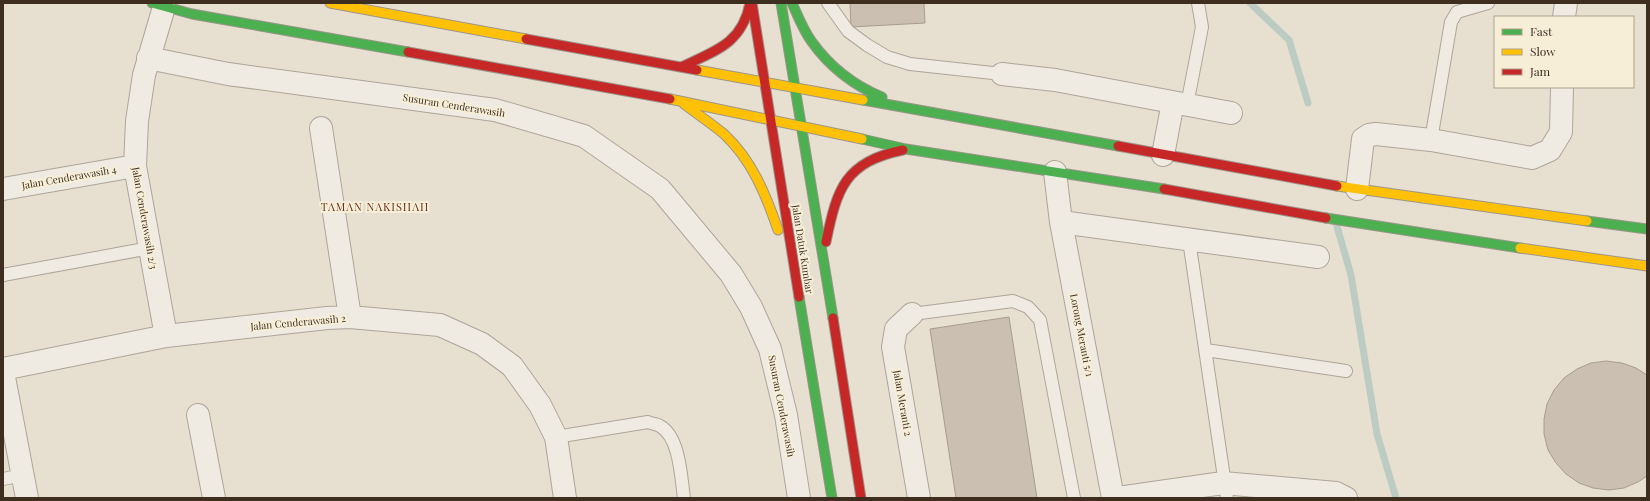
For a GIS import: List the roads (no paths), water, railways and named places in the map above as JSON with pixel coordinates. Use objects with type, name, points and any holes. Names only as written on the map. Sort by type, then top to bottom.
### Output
[{"type":"main road","points":[[330,3],[765,83],[912,108],[1316,183],[1647,229]]},
{"type":"main road","points":[[681,67],[730,41],[739,33],[746,21],[751,3]]},
{"type":"main road","name":"Jalan Datuk Kumbar","points":[[751,3],[832,498]]},
{"type":"main road","name":"Jalan Datuk Kumbar","points":[[782,3],[824,256],[861,498]]},
{"type":"main road","points":[[792,3],[812,41],[839,72],[873,94],[912,108]]},
{"type":"main road","points":[[158,5],[192,14],[678,100],[906,149],[1055,172],[1311,216],[1647,266]]},
{"type":"main road","points":[[678,100],[727,137],[748,161],[765,192],[797,284]]},
{"type":"main road","points":[[824,256],[835,200],[845,180],[860,166],[876,157],[906,149]]},
{"type":"street","points":[[1564,16],[1566,3]]},
{"type":"street","name":"Jalan Cenderawasih 2/3","points":[[158,5],[144,75],[137,121],[135,166],[166,336]]},
{"type":"street","name":"Susuran Cenderawasih","points":[[148,58],[228,74],[495,110],[584,136],[660,189],[731,274],[751,307],[770,349],[786,415],[799,498]]},
{"type":"street","points":[[1002,74],[1055,80],[1231,113]]},
{"type":"street","points":[[1357,189],[1363,139],[1369,135],[1376,134],[1431,140],[1532,158],[1550,150],[1561,132],[1562,88]]},
{"type":"street","points":[[1163,155],[1180,104]]},
{"type":"street","points":[[321,128],[350,317]]},
{"type":"street","name":"Jalan Cenderawasih 4","points":[[3,189],[135,166]]},
{"type":"street","name":"Lorong Meranti 5/1","points":[[1055,172],[1061,222],[1113,498]]},
{"type":"street","points":[[1061,222],[1318,257]]},
{"type":"street","name":"Jalan Meranti 2","points":[[912,314],[896,329],[894,347],[919,498]]},
{"type":"street","name":"Jalan Cenderawasih 2","points":[[3,371],[166,336],[327,318],[350,317],[440,325],[482,344],[512,366],[540,405],[556,437],[565,498]]},
{"type":"street","points":[[3,371],[13,477],[27,498]]},
{"type":"street","points":[[198,415],[214,498]]},
{"type":"street","points":[[1118,498],[1225,491],[1336,493],[1346,498]]},
{"type":"lane","points":[[828,3],[848,31],[887,57],[910,64],[1002,74]]},
{"type":"lane","points":[[1180,104],[1202,27],[1198,3]]},
{"type":"lane","points":[[1431,140],[1451,22],[1457,12],[1488,3]]},
{"type":"lane","points":[[1189,240],[1206,350],[1225,491]]},
{"type":"lane","points":[[3,275],[150,248]]},
{"type":"lane","points":[[912,314],[1013,301],[1028,307],[1040,320],[1074,498]]},
{"type":"lane","points":[[1206,350],[1346,371]]},
{"type":"lane","points":[[556,437],[648,422],[660,426],[669,434],[677,452],[684,498]]},
{"type":"waterway","points":[[1250,3],[1289,40],[1308,103]]},
{"type":"waterway","points":[[1336,223],[1351,275],[1377,434],[1396,498]]},
{"type":"district","name":"TAMAN NAKISHAH","points":[[375,206]]}]
